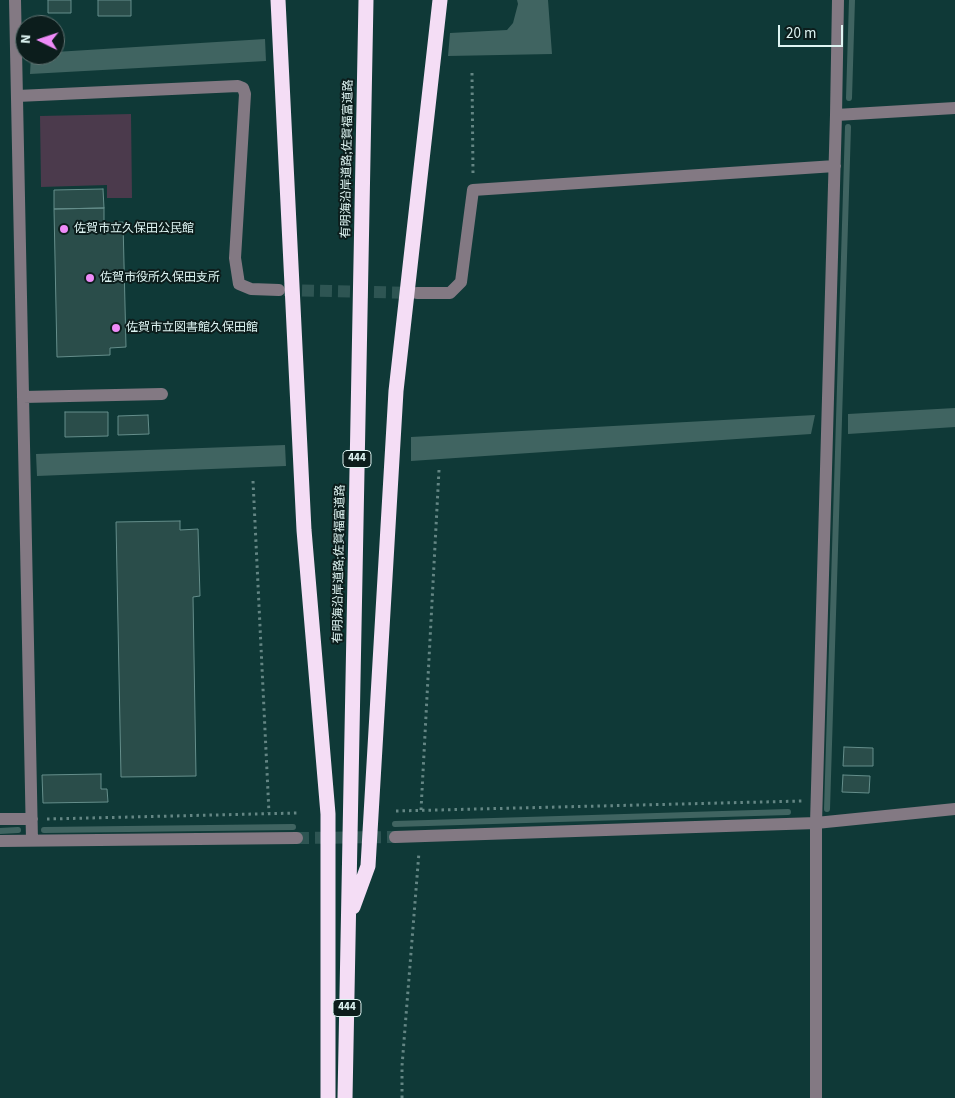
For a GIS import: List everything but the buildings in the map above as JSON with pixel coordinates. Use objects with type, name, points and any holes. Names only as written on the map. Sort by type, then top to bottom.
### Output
[{"type":"highway","points":[[278,0],[304,530],[328,814],[328,1098]]},
{"type":"highway","name":"有明海沿岸道路;佐賀福富道路","points":[[345,1098],[366,0]]},
{"type":"highway","points":[[348,919],[368,866],[396,391],[440,0]]},
{"type":"street","points":[[15,0],[32,840]]},
{"type":"street","points":[[816,1098],[816,823],[838,0]]},
{"type":"street","points":[[17,96],[238,86],[242,88],[245,94],[235,258],[239,284],[251,289],[279,290]]},
{"type":"street","points":[[836,115],[955,108]]},
{"type":"street","points":[[417,293],[450,293],[461,282],[473,190],[835,166]]},
{"type":"street","points":[[23,397],[162,394]]},
{"type":"street","points":[[395,837],[816,823],[955,810]]},
{"type":"street","points":[[0,819],[32,819]]},
{"type":"street","points":[[0,841],[298,838]]},
{"type":"path","points":[[472,73],[473,190]]},
{"type":"path","points":[[421,810],[439,470]]},
{"type":"path","points":[[253,481],[269,814]]},
{"type":"path","points":[[396,810],[817,801]]},
{"type":"path","points":[[32,819],[297,813]]},
{"type":"path","points":[[402,1098],[402,1066],[420,837]]},
{"type":"shaded area","points":[[131,114],[132,198],[107,198],[107,185],[41,187],[40,116]]},
{"type":"water","points":[[517,0],[548,0],[552,54],[448,56],[450,33],[507,30],[513,23],[518,4]]},
{"type":"water","points":[[265,39],[266,61],[30,74],[30,65],[65,65],[65,51]]},
{"type":"water","points":[[955,408],[955,427],[848,434],[848,414]]},
{"type":"water","points":[[815,415],[811,434],[411,461],[411,437]]},
{"type":"water","points":[[285,445],[286,466],[37,476],[36,454]]},
{"type":"waterway","points":[[849,98],[852,0]]},
{"type":"waterway","points":[[827,809],[848,127]]},
{"type":"waterway","points":[[395,824],[788,812]]},
{"type":"waterway","points":[[44,830],[293,827]]},
{"type":"waterway","points":[[0,831],[18,830]]},
{"type":"tunnel","points":[[284,290],[417,293]]},
{"type":"tunnel","points":[[297,838],[395,837]]},
{"type":"place","name":"佐賀市立久保田公民館","points":[[64,229]]},
{"type":"place","name":"佐賀市役所久保田支所","points":[[90,278]]},
{"type":"place","name":"佐賀市立図書館久保田館","points":[[116,328]]}]
